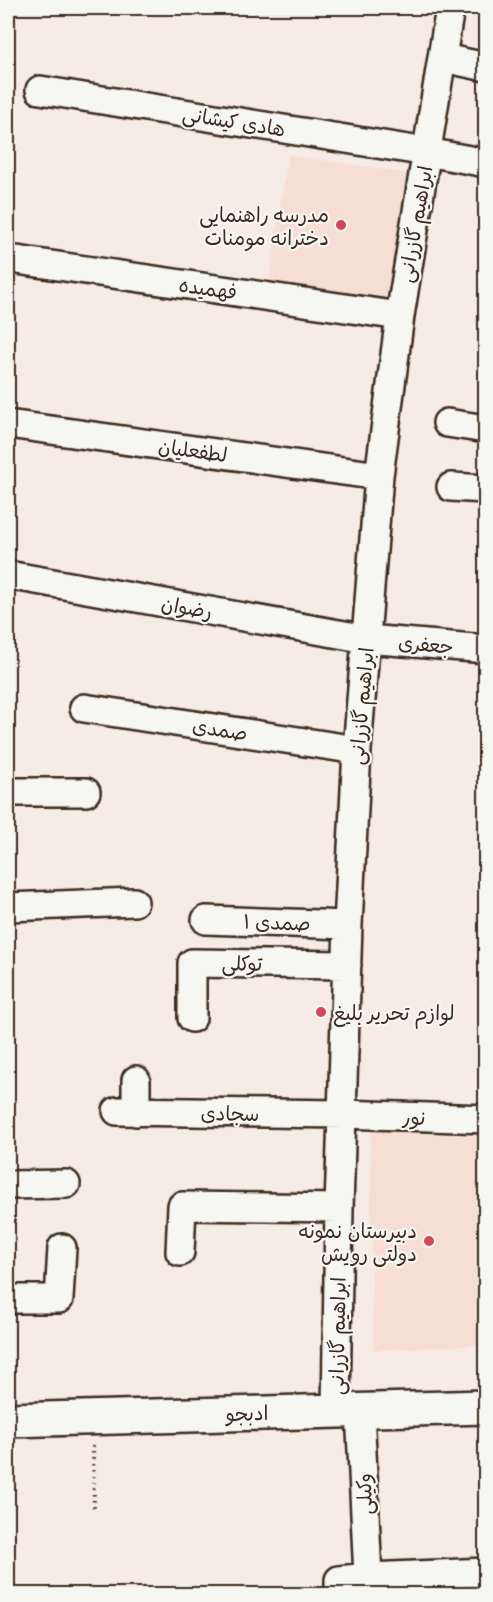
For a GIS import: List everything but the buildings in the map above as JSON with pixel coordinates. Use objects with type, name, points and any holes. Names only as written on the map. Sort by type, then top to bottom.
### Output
[{"type":"street","name":"ابراهیم گازرانی","points":[[348,1411],[339,1208],[348,925],[357,750],[379,476],[400,316],[450,8]]},
{"type":"street","points":[[442,58],[486,68]]},
{"type":"street","name":"هادی کیشانی","points":[[40,90],[486,163]]},
{"type":"street","name":"فهمیده","points":[[17,260],[400,316]]},
{"type":"street","points":[[447,423],[486,429]]},
{"type":"street","name":"لطفعلیان","points":[[8,424],[379,476]]},
{"type":"street","points":[[451,487],[486,489]]},
{"type":"street","name":"رضوان","points":[[8,575],[367,639]]},
{"type":"street","name":"جعفری","points":[[367,639],[486,649]]},
{"type":"street","name":"صمدی","points":[[84,708],[357,750]]},
{"type":"street","points":[[8,792],[86,792]]},
{"type":"street","points":[[8,907],[134,902]]},
{"type":"street","name":"صمدی ۱","points":[[206,920],[348,925]]},
{"type":"street","name":"توکلی","points":[[192,1018],[192,963],[347,965]]},
{"type":"street","name":"سجادی","points":[[136,1080],[126,1112],[343,1114]]},
{"type":"street","name":"نور","points":[[343,1114],[486,1119]]},
{"type":"street","points":[[8,1185],[66,1184]]},
{"type":"street","points":[[180,1252],[182,1206],[339,1208]]},
{"type":"street","points":[[8,1299],[59,1299],[62,1248]]},
{"type":"street","name":"ادبجو","points":[[8,1420],[486,1407]]},
{"type":"street","name":"وکیلی","points":[[348,1411],[368,1577]]},
{"type":"street","points":[[339,1594],[339,1580],[486,1572]]},
{"type":"path","points":[[93,1418],[94,1508]]},
{"type":"shaded area","name":"مدرسه راهنمایی دخترانه مومنات","points":[[288,155],[413,174],[392,309],[268,290]]},
{"type":"shaded area","name":"دبیرستان نمونه دولتی رویش","points":[[370,1131],[485,1137],[485,1345],[373,1350]]},
{"type":"shaded area","points":[[324,1587],[324,1594],[145,1594],[145,1593]]},
{"type":"place","name":"مدرسه راهنمایی دخترانه مومنات","points":[[341,225]]},
{"type":"place","name":"لوازم تحریر بلیغ","points":[[321,1012]]},
{"type":"place","name":"دبیرستان نمونه دولتی رویش","points":[[429,1241]]}]
